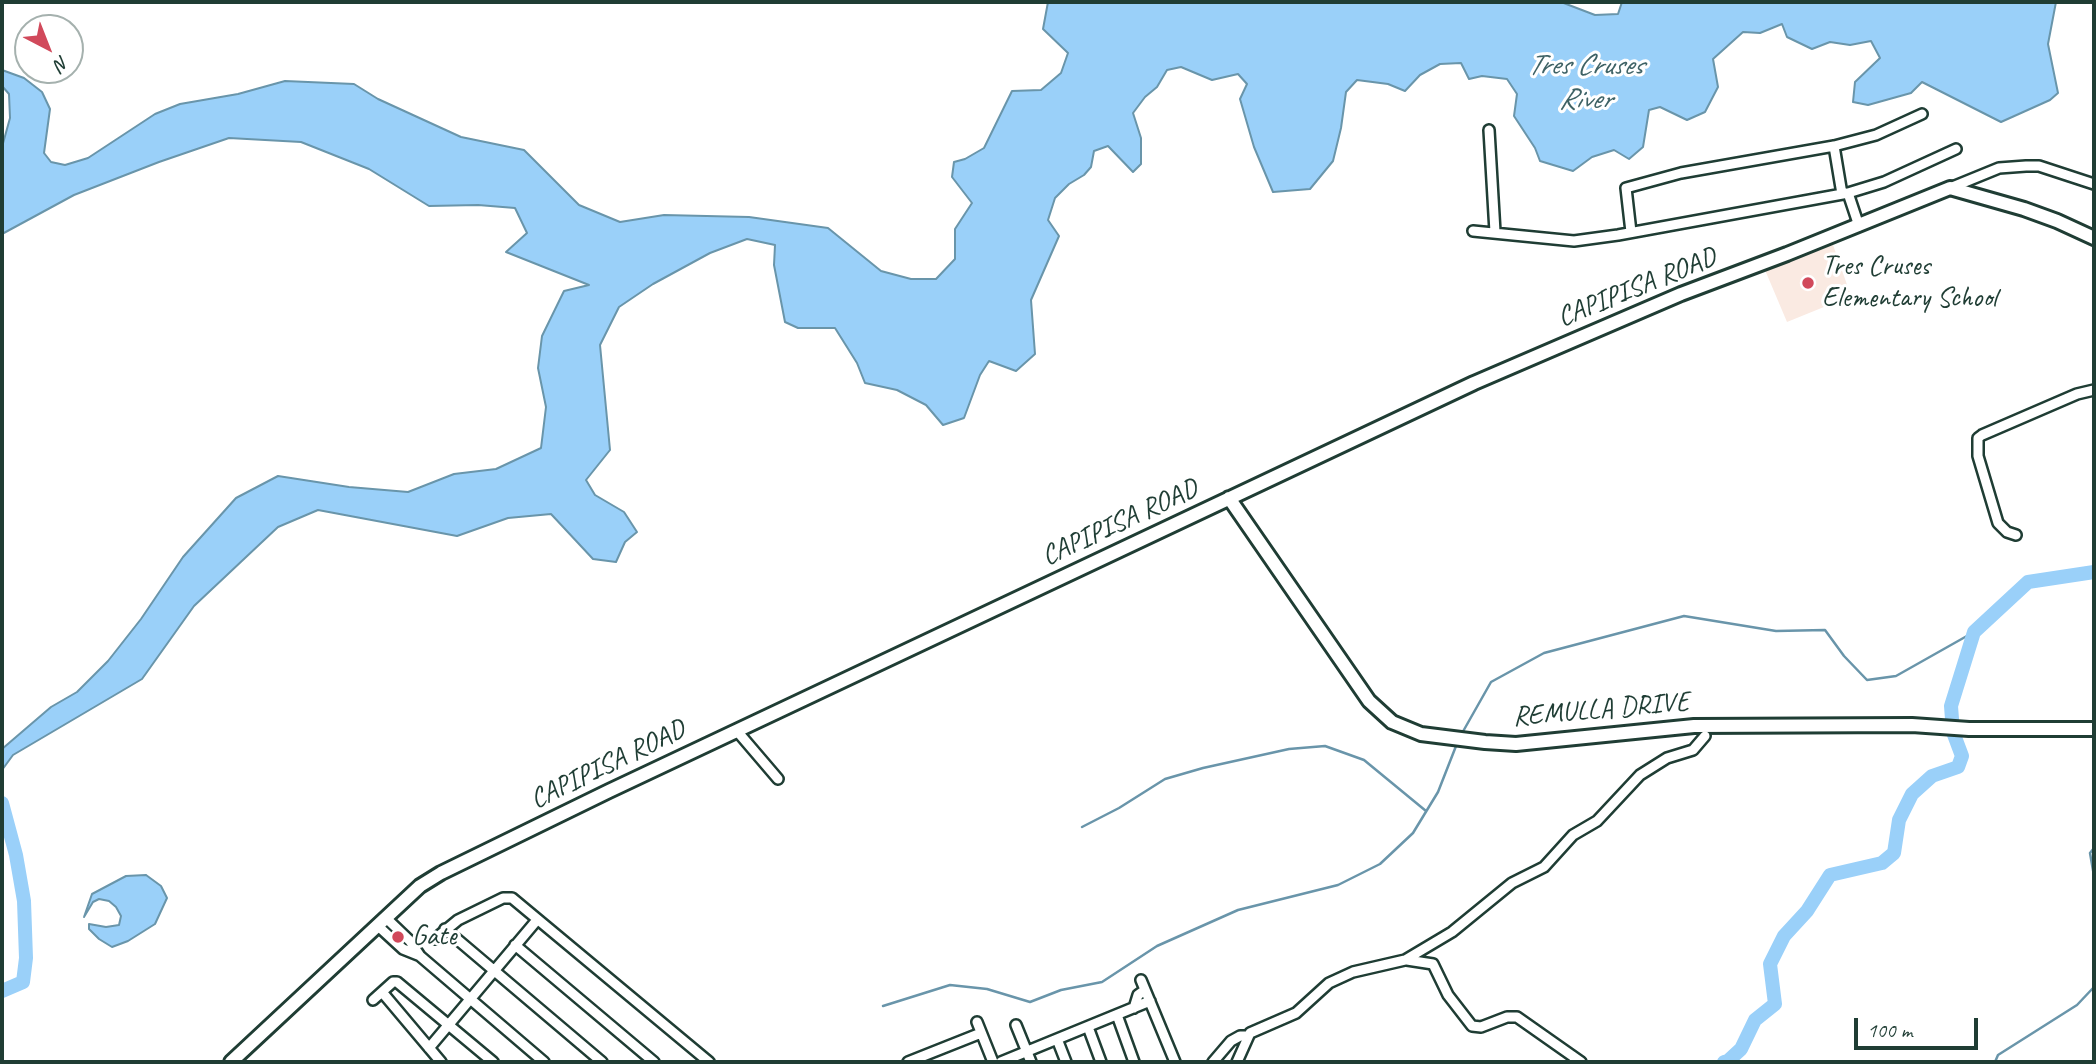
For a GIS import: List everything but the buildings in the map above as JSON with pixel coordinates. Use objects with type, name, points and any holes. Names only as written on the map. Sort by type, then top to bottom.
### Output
[{"type":"main road","name":"CAPIPISA ROAD","points":[[231,1062],[420,887],[441,873],[1410,412],[1681,294],[1950,188]]},
{"type":"main road","points":[[1950,188],[2024,209],[2094,238]]},
{"type":"main road","name":"REMULLA DRIVE","points":[[1229,498],[1369,701],[1392,722],[1421,734],[1516,744],[1694,726],[1912,725],[1969,729],[2094,729]]},
{"type":"street","points":[[1632,232],[1626,188],[1681,173],[1834,146],[1876,135],[1922,114]]},
{"type":"street","points":[[1489,130],[1495,232]]},
{"type":"street","points":[[1834,146],[1845,193],[1859,226]]},
{"type":"street","points":[[1473,231],[1574,240],[1632,232],[1845,193],[1884,182],[1956,149]]},
{"type":"street","points":[[1950,188],[1998,168],[2026,166],[2039,166],[2094,184]]},
{"type":"street","points":[[2016,535],[2007,532],[1998,523],[1978,456],[1978,438],[2077,394],[2094,390]]},
{"type":"street","points":[[737,731],[778,779]]},
{"type":"street","points":[[1213,1062],[1231,1041],[1296,1013],[1329,982],[1342,975],[1405,960],[1452,932],[1512,883],[1544,867],[1573,835],[1597,821],[1640,775],[1667,758],[1693,750],[1705,736]]},
{"type":"street","points":[[435,939],[458,919],[508,897],[512,898],[709,1062]]},
{"type":"street","points":[[429,1048],[537,920]]},
{"type":"street","points":[[382,922],[410,941],[420,956],[544,1062]]},
{"type":"street","points":[[445,929],[602,1062]]},
{"type":"street","points":[[515,945],[654,1062]]},
{"type":"street","points":[[1405,960],[1433,964],[1448,995],[1472,1026],[1481,1027],[1507,1017],[1517,1017],[1581,1062]]},
{"type":"street","points":[[1141,980],[1175,1062]]},
{"type":"street","points":[[373,1000],[393,982],[397,982],[493,1062]]},
{"type":"street","points":[[1134,1008],[1138,995],[1145,990]]},
{"type":"street","points":[[382,992],[441,1062]]},
{"type":"street","points":[[1001,1062],[1150,1001]]},
{"type":"street","points":[[1117,1015],[1135,1062]]},
{"type":"street","points":[[977,1022],[993,1062]]},
{"type":"street","points":[[1016,1025],[1031,1062]]},
{"type":"street","points":[[1088,1027],[1101,1062]]},
{"type":"street","points":[[908,1062],[923,1059],[981,1033]]},
{"type":"street","points":[[1237,1062],[1248,1035]]},
{"type":"street","points":[[1057,1039],[1066,1062]]},
{"type":"shaded area","name":"Tres Cruses Elementary School","points":[[1832,242],[1851,296],[1787,322],[1765,270]]},
{"type":"water","name":"Tres Cruses River","points":[[1048,2],[1561,2],[1595,15],[1618,14],[1622,2],[2056,2],[2048,44],[2058,93],[2050,100],[2001,122],[1922,82],[1911,93],[1868,105],[1853,102],[1855,82],[1880,58],[1871,41],[1850,45],[1830,42],[1812,49],[1787,37],[1782,24],[1760,33],[1743,32],[1713,59],[1718,87],[1705,112],[1687,120],[1660,107],[1649,110],[1643,147],[1629,159],[1614,150],[1592,157],[1573,171],[1540,161],[1535,148],[1514,116],[1517,94],[1507,79],[1482,76],[1469,79],[1461,63],[1440,64],[1420,75],[1405,91],[1388,84],[1357,80],[1346,92],[1333,161],[1310,189],[1273,192],[1254,147],[1240,99],[1247,84],[1238,74],[1212,80],[1181,67],[1167,70],[1157,87],[1133,113],[1141,138],[1141,164],[1133,172],[1108,146],[1094,151],[1091,167],[1055,198],[1048,220],[1059,236],[1031,300],[1035,354],[1016,371],[989,361],[980,375],[964,418],[943,425],[926,405],[897,390],[865,383],[857,363],[835,328],[798,328],[785,322],[774,265],[775,245],[747,239],[710,253],[653,284],[619,307],[600,345],[610,450],[586,480],[595,495],[624,512],[637,532],[625,542],[616,562],[593,559],[551,514],[508,518],[457,536],[318,510],[278,527],[194,606],[142,679],[13,755],[2,770],[2,749],[51,707],[77,692],[108,661],[141,619],[183,557],[236,498],[278,476],[349,487],[408,492],[454,474],[496,469],[541,448],[546,407],[538,368],[542,336],[564,291],[589,285],[506,252],[527,233],[515,208],[478,205],[429,206],[369,169],[301,142],[229,138],[74,195],[2,234],[2,147],[10,118],[9,94],[2,86],[2,70],[14,74],[14,84],[32,84],[42,92],[50,109],[44,153],[51,162],[65,165],[88,158],[155,114],[180,104],[238,94],[285,81],[354,84],[378,99],[461,137],[524,150],[579,205],[620,222],[664,215],[749,217],[828,228],[881,271],[911,279],[936,279],[955,259],[955,229],[972,203],[952,177],[954,162],[984,148],[1012,91],[1041,90],[1061,73],[1068,53],[1043,29]]},
{"type":"water","points":[[146,875],[161,886],[167,898],[155,924],[128,941],[112,947],[89,929],[89,924],[106,927],[119,925],[121,916],[109,901],[99,899],[93,902],[84,917],[92,894],[126,876]]},
{"type":"waterway","points":[[1724,1062],[1741,1049],[1755,1020],[1775,1004],[1770,964],[1784,936],[1807,911],[1830,875],[1882,863],[1894,853],[1899,820],[1912,794],[1932,776],[1958,767],[1962,756],[1953,732],[1951,706],[1974,632],[2028,582],[2094,572]]},
{"type":"waterway","points":[[1461,735],[1491,682],[1544,653],[1684,616],[1776,631],[1825,630],[1844,656],[1867,680],[1896,676],[1974,632]]},
{"type":"waterway","points":[[883,1006],[950,985],[987,989],[1030,1002],[1061,990],[1102,982],[1157,946],[1238,910],[1338,885],[1380,864],[1413,833],[1438,792],[1458,741]]},
{"type":"waterway","points":[[1082,827],[1165,779],[1289,749],[1325,746],[1364,760],[1426,811]]},
{"type":"waterway","points":[[2,803],[16,855],[24,901],[26,958],[23,982],[2,991]]},
{"type":"waterway","points":[[2094,848],[2090,853],[2094,876]]},
{"type":"waterway","points":[[1995,1062],[1998,1055],[2077,1005],[2094,987]]},
{"type":"place","name":"Tres Cruses Elementary School","points":[[1808,283]]},
{"type":"place","name":"Gate","points":[[398,937]]}]
